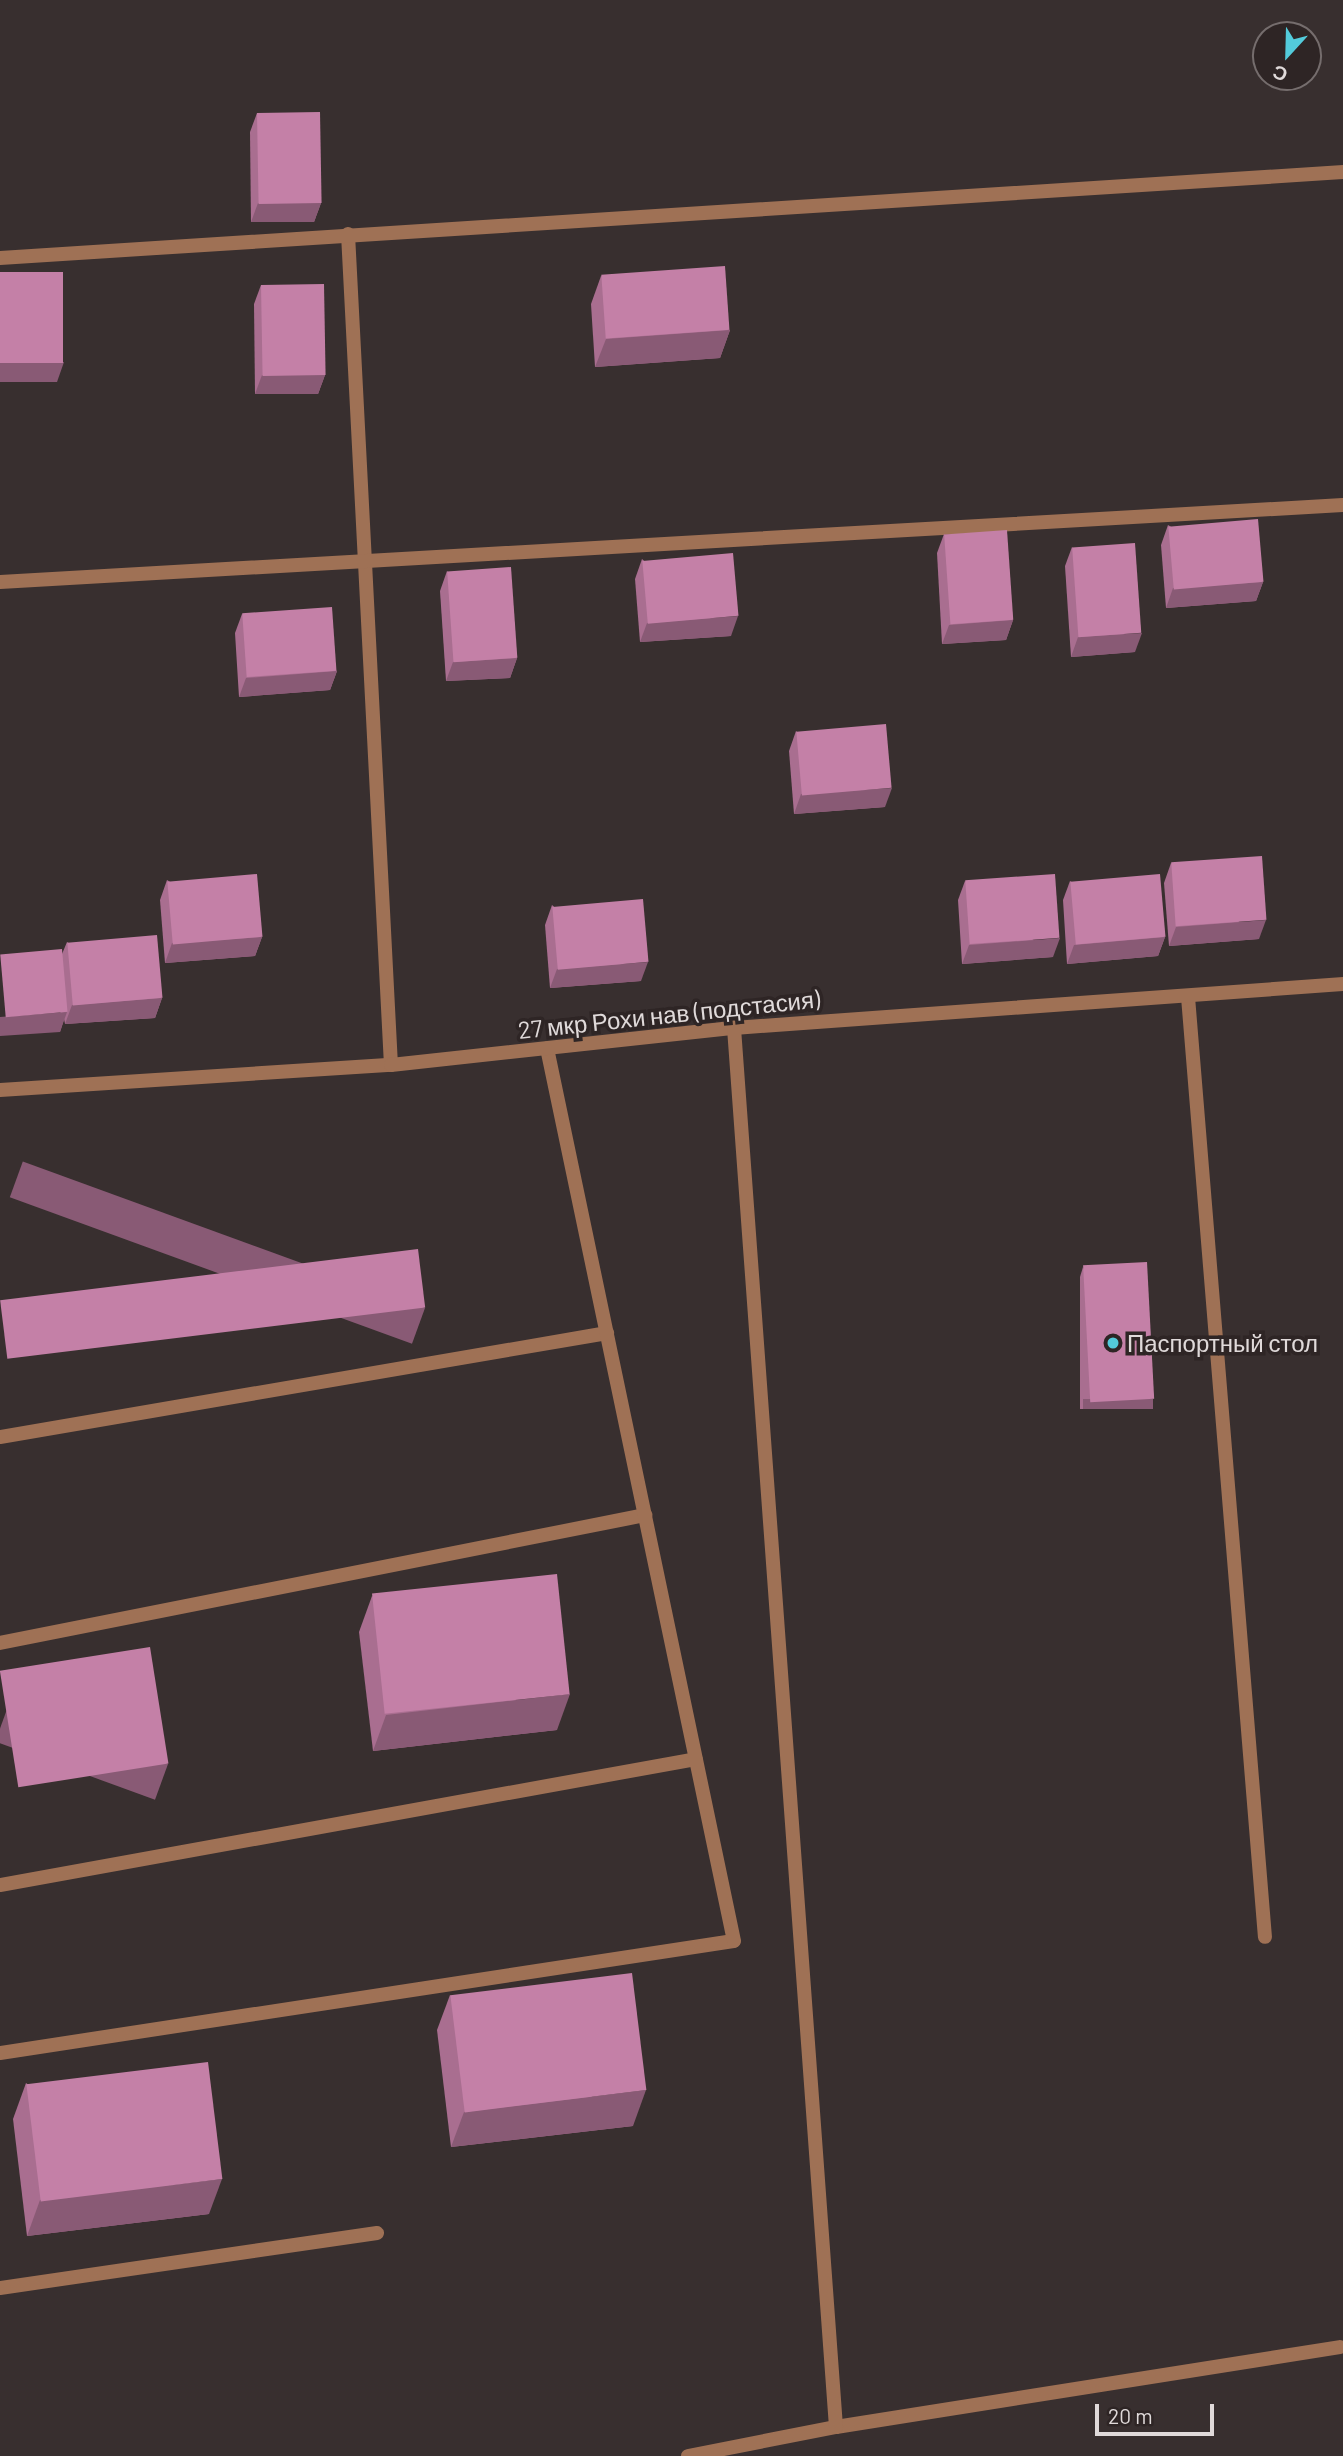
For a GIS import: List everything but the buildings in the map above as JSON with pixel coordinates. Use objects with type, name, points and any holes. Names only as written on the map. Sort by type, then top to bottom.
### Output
[{"type":"street","points":[[0,258],[348,233],[1343,172]]},
{"type":"street","points":[[348,233],[368,559],[391,1065]]},
{"type":"street","points":[[0,582],[1343,505]]},
{"type":"street","name":"27 мкр Рохи нав (подстасия)","points":[[0,1090],[391,1065],[734,1028],[1343,984]]},
{"type":"street","points":[[1188,996],[1265,1937]]},
{"type":"street","points":[[734,1028],[836,2427]]},
{"type":"street","points":[[0,2053],[734,1941],[547,1048]]},
{"type":"street","points":[[0,1437],[607,1333]]},
{"type":"street","points":[[0,1643],[645,1515]]},
{"type":"street","points":[[0,1885],[696,1759]]},
{"type":"street","points":[[0,2288],[377,2234]]},
{"type":"street","points":[[688,2456],[836,2427],[1340,2347]]},
{"type":"place","name":"Паспортный стол","points":[[1113,1343]]}]
